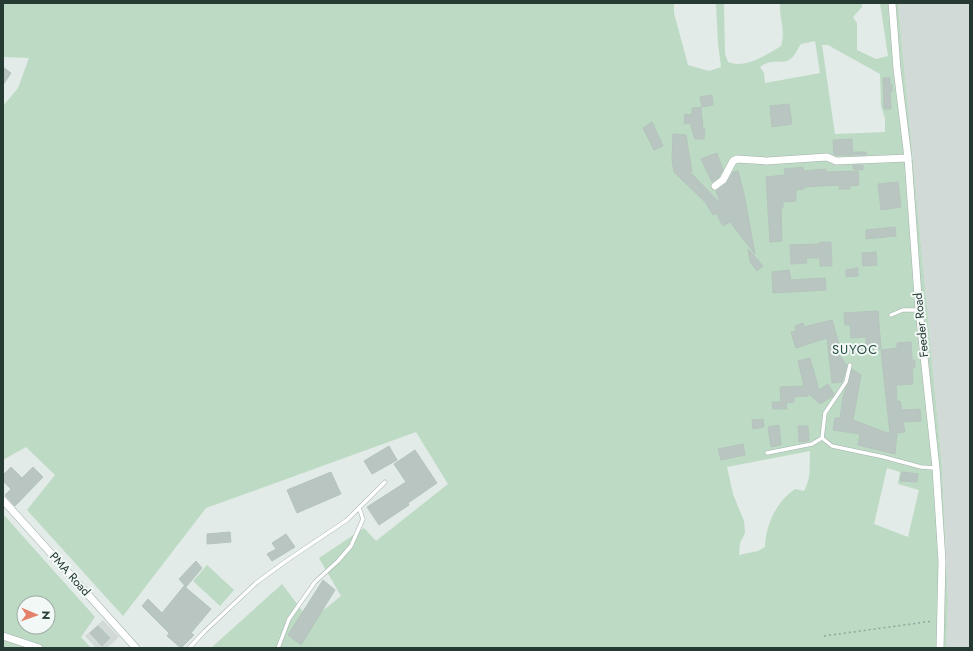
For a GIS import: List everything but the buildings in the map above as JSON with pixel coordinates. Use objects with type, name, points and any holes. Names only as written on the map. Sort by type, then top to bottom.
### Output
[{"type":"street","name":"Feeder Road","points":[[892,3],[897,69],[908,158],[919,310],[936,468],[942,561],[940,648]]},
{"type":"street","points":[[715,186],[723,180],[729,166],[737,159],[767,161],[827,157],[836,161],[908,158]]},
{"type":"street","name":"PMA Road","points":[[3,500],[136,648]]},
{"type":"street","points":[[3,636],[39,648]]},
{"type":"lane","points":[[891,315],[903,310],[919,310]]},
{"type":"lane","points":[[822,438],[825,413],[846,382],[850,365]]},
{"type":"lane","points":[[822,438],[832,446],[884,457],[921,467],[936,468]]},
{"type":"lane","points":[[767,453],[812,444],[822,438]]},
{"type":"lane","points":[[189,648],[204,631],[256,583],[347,520],[385,482]]},
{"type":"lane","points":[[278,648],[289,620],[315,582],[338,561],[351,546],[363,519],[359,508]]},
{"type":"path","points":[[824,636],[932,622]]},
{"type":"shaded area","points":[[898,3],[970,3],[970,648],[946,648],[948,603],[942,466]]},
{"type":"shaded area","points":[[103,620],[119,637],[107,648],[96,648],[85,636]]},
{"type":"green space","points":[[3,3],[674,3],[674,13],[688,65],[709,71],[721,67],[716,3],[724,3],[725,54],[728,62],[742,64],[756,60],[781,46],[783,30],[780,14],[780,3],[862,3],[862,7],[853,17],[857,23],[857,50],[876,59],[888,56],[880,3],[898,3],[942,466],[948,603],[946,648],[211,648],[282,584],[310,621],[341,596],[319,558],[364,528],[376,541],[448,484],[416,432],[206,508],[123,616],[27,510],[55,475],[26,447],[3,460],[3,106],[18,88],[29,58],[3,57]],"holes":[[[815,41],[820,73],[765,83],[764,73],[760,67],[770,62],[783,62],[790,60],[801,44]],[[822,45],[828,45],[880,74],[881,106],[885,118],[885,132],[835,134]],[[810,451],[810,471],[804,491],[795,489],[782,500],[773,514],[767,530],[765,547],[758,551],[739,555],[740,543],[745,533],[744,521],[733,494],[727,467]],[[887,468],[900,472],[898,484],[919,490],[908,537],[874,524]]]},
{"type":"green space","points":[[3,514],[95,617],[81,637],[91,648],[3,648]]},
{"type":"green space","points":[[207,565],[234,590],[220,606],[193,581]]},
{"type":"district","name":"SUYOC","points":[[855,349]]}]
